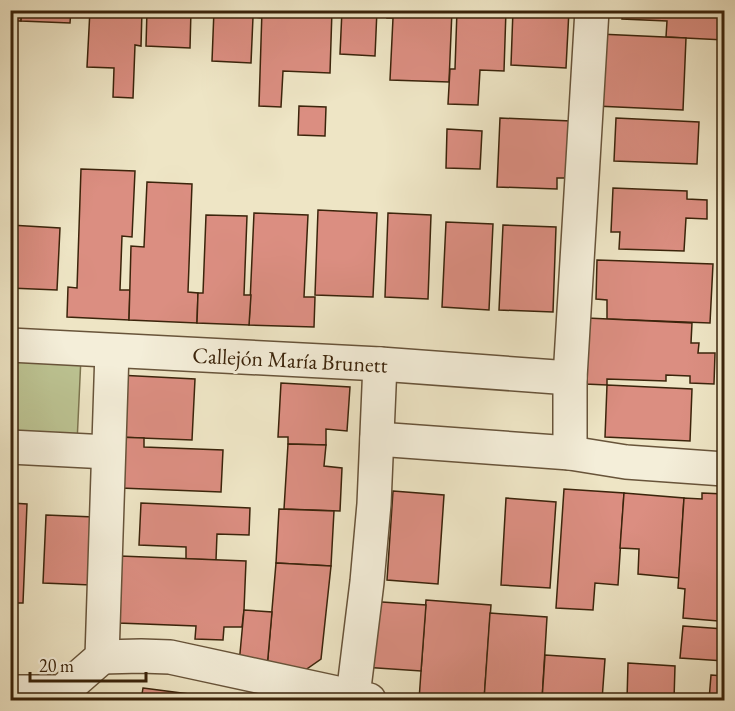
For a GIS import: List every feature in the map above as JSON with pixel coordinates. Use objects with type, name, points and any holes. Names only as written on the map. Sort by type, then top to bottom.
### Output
[{"type":"street","points":[[570,453],[570,378],[592,10]]},
{"type":"street","name":"Callejón María Brunett","points":[[10,345],[380,363],[570,378]]},
{"type":"street","points":[[102,657],[112,351]]},
{"type":"street","points":[[10,692],[62,696],[102,657],[141,656],[170,657],[361,698],[374,504],[380,363]]},
{"type":"street","points":[[377,439],[570,453],[626,462],[724,469]]},
{"type":"street","points":[[10,447],[108,452]]},
{"type":"green space","points":[[11,354],[81,357],[77,443],[11,440]]},
{"type":"building","points":[[10,10],[22,10],[21,21],[10,21]]},
{"type":"building","points":[[22,10],[71,10],[70,23],[21,21]]},
{"type":"building","points":[[90,10],[142,10],[141,46],[135,45],[133,98],[113,97],[114,68],[87,67]]},
{"type":"building","points":[[147,10],[191,10],[190,48],[146,46]]},
{"type":"building","points":[[214,10],[262,10],[262,18],[253,17],[251,63],[212,61]]},
{"type":"building","points":[[262,10],[332,10],[330,73],[283,71],[281,107],[259,106]]},
{"type":"building","points":[[342,10],[377,10],[375,56],[340,54]]},
{"type":"building","points":[[388,10],[452,10],[449,82],[390,80],[393,18],[387,18]]},
{"type":"building","points":[[457,10],[506,10],[504,71],[480,70],[478,105],[448,104],[450,69],[455,69]]},
{"type":"building","points":[[513,10],[569,10],[566,68],[511,65]]},
{"type":"building","points":[[623,10],[724,10],[724,40],[666,37],[667,21],[622,19]]},
{"type":"building","points":[[599,34],[686,38],[683,110],[596,106]]},
{"type":"building","points":[[299,106],[326,107],[325,136],[298,135]]},
{"type":"building","points":[[500,118],[571,121],[570,178],[557,178],[557,189],[497,187]]},
{"type":"building","points":[[616,118],[699,122],[697,164],[614,161]]},
{"type":"building","points":[[447,129],[482,131],[480,169],[446,168]]},
{"type":"building","points":[[81,169],[135,171],[132,237],[122,236],[120,290],[130,290],[129,320],[67,317],[68,287],[77,288]]},
{"type":"building","points":[[147,182],[192,184],[188,292],[198,293],[197,323],[129,320],[131,246],[144,247]]},
{"type":"building","points":[[613,188],[687,191],[687,199],[707,200],[707,219],[686,218],[684,251],[619,249],[620,232],[611,232]]},
{"type":"building","points":[[318,210],[377,213],[373,297],[315,295]]},
{"type":"building","points":[[254,213],[308,215],[304,297],[315,297],[314,327],[249,325]]},
{"type":"building","points":[[388,213],[431,215],[428,299],[385,297]]},
{"type":"building","points":[[206,215],[247,216],[244,295],[251,295],[249,325],[197,323],[198,293],[203,293]]},
{"type":"building","points":[[446,222],[493,224],[489,310],[442,307]]},
{"type":"building","points":[[10,225],[60,228],[57,290],[10,288]]},
{"type":"building","points":[[503,225],[556,227],[553,312],[499,310]]},
{"type":"building","points":[[597,260],[713,264],[710,323],[607,319],[607,300],[596,299]]},
{"type":"building","points":[[587,318],[692,323],[691,343],[699,343],[698,353],[715,353],[714,384],[690,383],[690,376],[666,375],[666,381],[607,379],[607,385],[585,384]]},
{"type":"building","points":[[118,375],[195,379],[192,440],[116,437]]},
{"type":"building","points":[[281,383],[350,387],[347,431],[326,429],[326,445],[288,444],[288,437],[278,437]]},
{"type":"building","points":[[607,385],[692,389],[690,441],[605,437]]},
{"type":"building","points":[[116,437],[144,438],[144,447],[223,450],[221,492],[120,488]]},
{"type":"building","points":[[288,444],[326,445],[324,466],[342,468],[340,511],[284,509]]},
{"type":"building","points":[[10,472],[13,472],[11,503],[27,504],[23,603],[10,603]]},
{"type":"building","points":[[564,489],[624,493],[618,585],[595,583],[593,610],[556,608]]},
{"type":"building","points":[[393,491],[444,495],[438,584],[387,580]]},
{"type":"building","points":[[624,493],[684,498],[679,578],[638,574],[639,549],[620,548]]},
{"type":"building","points":[[702,493],[724,494],[718,621],[683,618],[685,589],[678,588],[684,498],[702,499]]},
{"type":"building","points":[[506,498],[556,502],[550,588],[501,585]]},
{"type":"building","points":[[141,503],[250,508],[249,535],[217,534],[216,560],[186,559],[186,547],[139,545]]},
{"type":"building","points":[[279,509],[334,511],[331,566],[276,563]]},
{"type":"building","points":[[46,515],[94,517],[91,585],[43,583]]},
{"type":"building","points":[[120,556],[246,561],[242,627],[224,627],[223,640],[195,639],[196,626],[118,623]]},
{"type":"building","points":[[276,563],[331,566],[321,659],[301,673],[267,668]]},
{"type":"building","points":[[426,600],[491,605],[484,700],[419,700]]},
{"type":"building","points":[[367,601],[426,605],[421,671],[363,667]]},
{"type":"building","points":[[244,610],[272,612],[267,668],[239,664]]},
{"type":"building","points":[[490,613],[547,617],[542,700],[484,700]]},
{"type":"building","points":[[683,626],[724,629],[724,661],[680,658]]},
{"type":"building","points":[[545,655],[605,659],[602,700],[542,700]]},
{"type":"building","points":[[628,663],[675,666],[674,700],[627,700]]},
{"type":"building","points":[[711,675],[724,676],[724,700],[709,700]]},
{"type":"building","points":[[143,688],[236,700],[141,700]]},
{"type":"building","points":[[86,695],[126,700],[85,700]]}]
